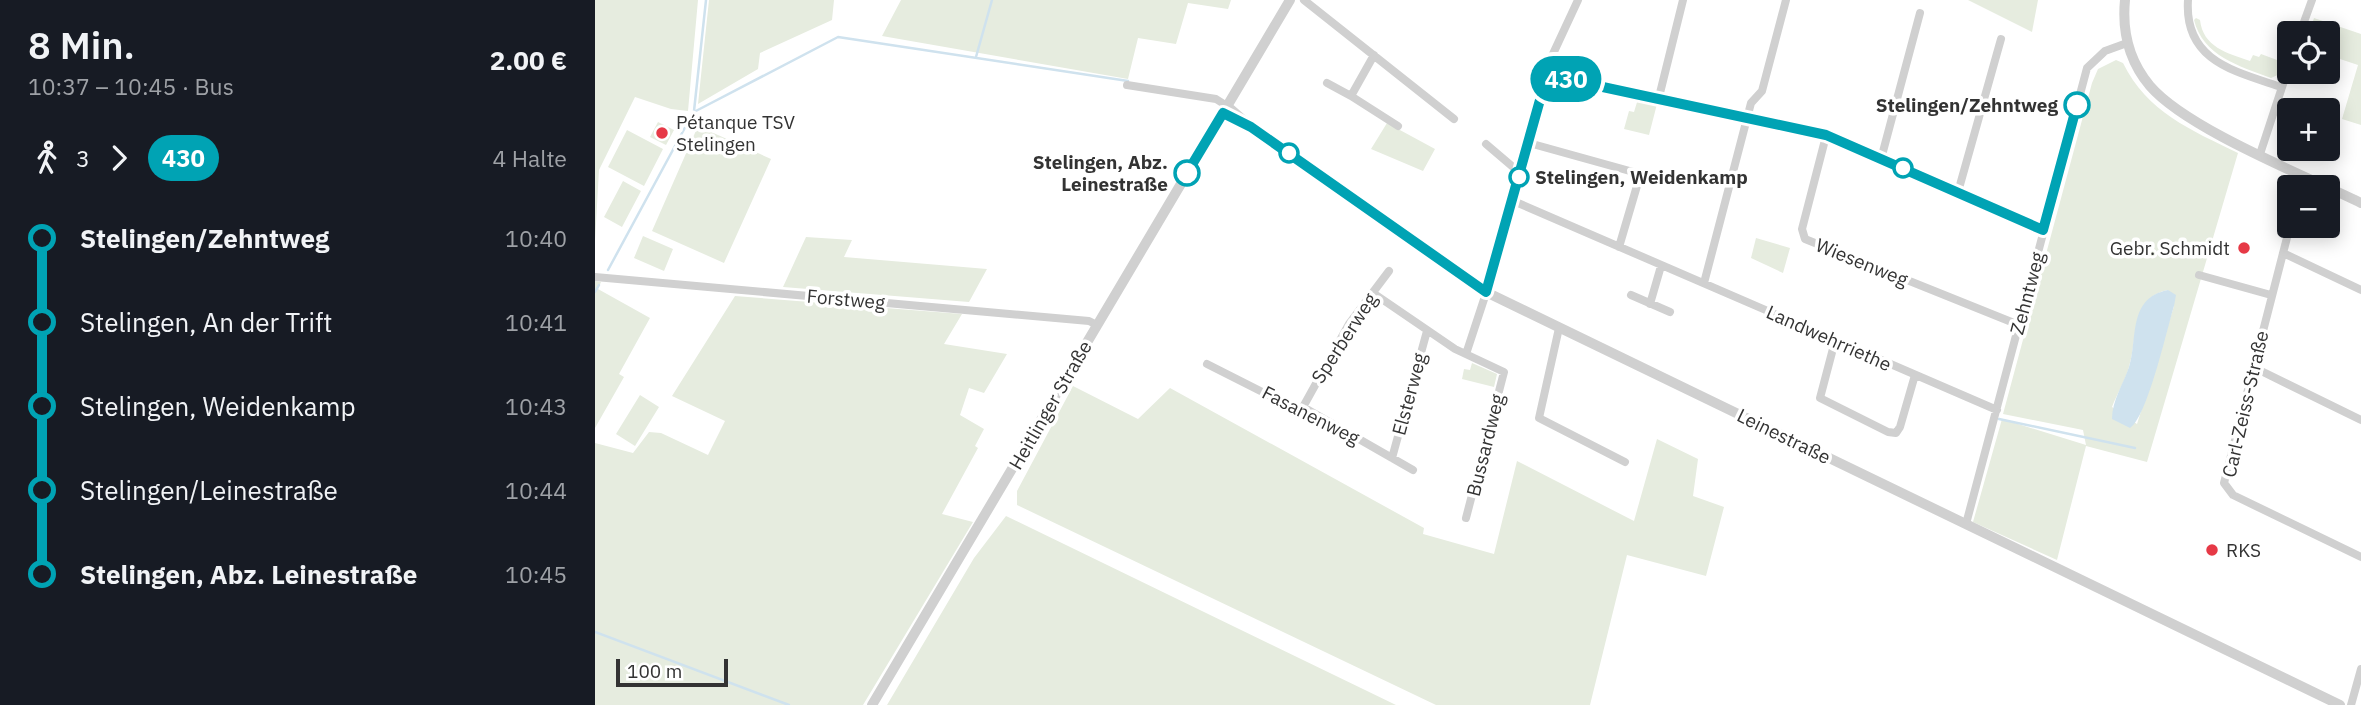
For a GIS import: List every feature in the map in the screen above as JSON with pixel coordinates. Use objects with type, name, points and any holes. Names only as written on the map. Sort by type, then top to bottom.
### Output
[{"type":"street","name":"Heitlinger Straße","points":[[872,705],[1290,0]]},
{"type":"street","points":[[1304,0],[1454,119]]},
{"type":"street","points":[[1373,293],[1465,354],[1486,292],[1552,56],[1577,0]]},
{"type":"street","points":[[1659,97],[1683,0]]},
{"type":"street","points":[[1704,283],[1747,117],[1753,98],[1762,91],[1786,0]]},
{"type":"street","points":[[2125,0],[2127,43],[2143,77],[2165,100],[2201,124],[2302,175]]},
{"type":"street","points":[[2188,0],[2188,23],[2200,48],[2232,70],[2281,87]]},
{"type":"street","points":[[2304,21],[2312,0]]},
{"type":"street","points":[[1881,159],[1920,13]]},
{"type":"street","points":[[1958,192],[2001,39]]},
{"type":"street","name":"Zehntweg","points":[[1966,524],[2087,68],[2105,51],[2127,43]]},
{"type":"street","points":[[1351,96],[1374,55]]},
{"type":"street","points":[[1547,75],[1826,135],[2043,230]]},
{"type":"street","points":[[1327,83],[1398,126]]},
{"type":"street","points":[[2260,154],[2282,84]]},
{"type":"street","points":[[1127,85],[1216,99],[1225,110]]},
{"type":"street","name":"Leinestraße","points":[[1225,110],[1486,292],[2340,705]]},
{"type":"street","name":"Wiesenweg","points":[[1826,135],[1802,229],[1805,239],[2019,325]]},
{"type":"street","points":[[1529,143],[1637,173],[1639,179],[1619,247]]},
{"type":"street","points":[[1486,144],[1520,173]]},
{"type":"street","points":[[2340,193],[2361,203]]},
{"type":"street","name":"Landwehrriethe","points":[[1511,200],[1997,411]]},
{"type":"street","name":"Carl-Zeiss-Straße","points":[[2287,238],[2224,475],[2225,486],[2233,495],[2361,557]]},
{"type":"street","points":[[2283,253],[2361,290]]},
{"type":"street","points":[[1650,304],[1661,266]]},
{"type":"street","name":"Sperberweg","points":[[1303,407],[1349,324],[1389,271]]},
{"type":"street","points":[[2199,275],[2271,295]]},
{"type":"street","name":"Forstweg","points":[[595,277],[1089,321],[1097,325]]},
{"type":"street","points":[[1630,296],[1670,312]]},
{"type":"street","points":[[1559,328],[1539,418],[1625,462]]},
{"type":"street","name":"Elsterweg","points":[[1392,458],[1427,331]]},
{"type":"street","points":[[1835,341],[1819,396],[1888,432],[1899,431],[1915,375]]},
{"type":"street","name":"Bussardweg","points":[[1465,354],[1504,372],[1466,518]]},
{"type":"street","name":"Fasanenweg","points":[[1207,364],[1294,408],[1303,407],[1413,470]]},
{"type":"street","points":[[2253,367],[2361,420]]},
{"type":"street","points":[[2351,705],[2361,668]]},
{"type":"shaded area","points":[[595,0],[698,0],[688,111],[671,109],[635,97],[599,170],[595,241]]},
{"type":"shaded area","points":[[709,0],[834,0],[832,20],[760,53],[758,69],[698,104]]},
{"type":"shaded area","points":[[901,0],[1231,0],[1228,9],[1188,3],[1176,44],[1138,38],[1128,79],[882,36]]},
{"type":"shaded area","points":[[1968,0],[2038,0],[2032,32]]},
{"type":"shaded area","points":[[2194,20],[2200,20],[2206,37],[2225,52],[2250,61],[2253,55],[2259,57],[2261,54],[2277,60],[2277,75],[2271,78],[2224,58],[2205,43]]},
{"type":"shaded area","points":[[2340,27],[2361,34],[2361,125],[2342,119],[2358,65],[2340,59]]},
{"type":"shaded area","points":[[2116,60],[2123,63],[2144,94],[2172,118],[2238,153],[2147,462],[2086,446],[2057,560],[1973,522],[2002,419],[2086,445],[2083,430],[2003,414],[2098,69]],"holes":[[[2168,290],[2174,306],[2137,424],[2112,407],[2129,367],[2141,310],[2156,294]]]},
{"type":"shaded area","points":[[1638,99],[1657,104],[1649,135],[1624,129],[1629,111],[1634,112]]},
{"type":"shaded area","name":"Pétanque TSV Stelingen","points":[[658,122],[674,130],[666,145],[650,137]]},
{"type":"shaded area","points":[[1387,123],[1435,149],[1423,171],[1371,149]]},
{"type":"shaded area","points":[[698,126],[771,159],[724,263],[652,231]]},
{"type":"shaded area","points":[[627,130],[663,149],[644,186],[608,167]]},
{"type":"shaded area","points":[[623,181],[641,191],[622,227],[604,217]]},
{"type":"shaded area","points":[[643,236],[673,249],[664,271],[634,258]]},
{"type":"shaded area","points":[[806,237],[852,240],[844,257],[987,269],[969,302],[783,287]]},
{"type":"shaded area","points":[[1756,238],[1790,248],[1783,273],[1751,258]]},
{"type":"shaded area","points":[[595,281],[601,282],[598,289],[650,318],[619,374],[624,377],[595,428]]},
{"type":"shaded area","points":[[735,296],[962,314],[944,344],[1007,354],[984,393],[969,388],[960,415],[984,429],[975,446],[978,448],[942,514],[973,522],[863,705],[595,705],[595,443],[633,453],[649,432],[661,433],[708,455],[725,421],[672,396]]},
{"type":"shaded area","points":[[1472,363],[1497,374],[1494,387],[1462,379],[1464,369],[1470,370]]},
{"type":"shaded area","points":[[1073,386],[1138,419],[1170,388],[1424,528],[1423,534],[1494,554],[1517,461],[1634,521],[1657,439],[1698,459],[1693,496],[1724,507],[1706,576],[1627,555],[1590,705],[1436,705],[1017,505],[1017,491]]},
{"type":"shaded area","points":[[640,395],[659,407],[635,446],[616,434]]},
{"type":"shaded area","points":[[1006,516],[1396,705],[887,705],[974,558]]},
{"type":"water","points":[[2168,290],[2176,295],[2174,306],[2150,391],[2130,428],[2112,419],[2112,412],[2129,367],[2137,321],[2146,302],[2155,294]]},
{"type":"waterway","points":[[694,111],[706,0]]},
{"type":"waterway","points":[[976,57],[992,0]]},
{"type":"waterway","points":[[692,113],[838,37],[1128,81]]},
{"type":"waterway","points":[[608,270],[688,122]]},
{"type":"waterway","points":[[595,292],[599,285]]},
{"type":"waterway","points":[[1999,419],[2135,448]]},
{"type":"waterway","points":[[595,632],[789,705]]},
{"type":"bus line","name":"430","points":[[1187,173],[1223,113],[1251,127],[1486,292],[1547,75],[1826,135],[2043,230],[2077,105]]},
{"type":"place","name":"Stelingen/Zehntweg","points":[[2077,105]]},
{"type":"place","name":"Pétanque TSV Stelingen","points":[[662,133]]},
{"type":"place","name":"Stelingen, Abz. Leinestraße","points":[[1187,173]]},
{"type":"place","name":"Stelingen, Weidenkamp","points":[[1519,177]]},
{"type":"place","name":"Gebr. Schmidt","points":[[2244,248]]},
{"type":"place","name":"RKS","points":[[2212,550]]}]
